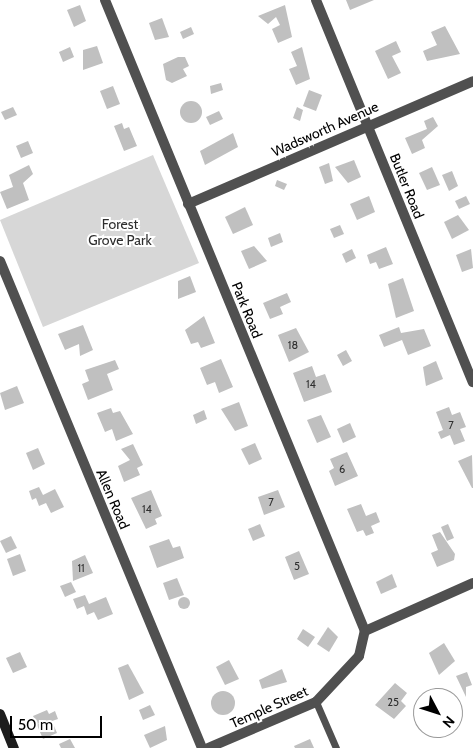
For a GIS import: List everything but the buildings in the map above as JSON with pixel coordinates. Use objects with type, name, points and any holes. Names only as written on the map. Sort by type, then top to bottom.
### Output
[{"type":"street","name":"Park Road","points":[[105,0],[365,631]]},
{"type":"street","name":"Butler Road","points":[[316,0],[473,382]]},
{"type":"street","name":"Wadsworth Avenue","points":[[188,204],[367,125],[473,81]]},
{"type":"street","name":"Allen Road","points":[[0,261],[4,284],[202,748]]},
{"type":"street","points":[[365,631],[473,583]]},
{"type":"street","name":"Temple Street","points":[[208,748],[316,702],[359,656],[365,631]]},
{"type":"street","points":[[0,714],[14,748]]},
{"type":"lane","points":[[316,702],[336,748]]},
{"type":"green space","name":"Forest Grove Park","points":[[153,155],[199,263],[43,327],[0,220]]}]
